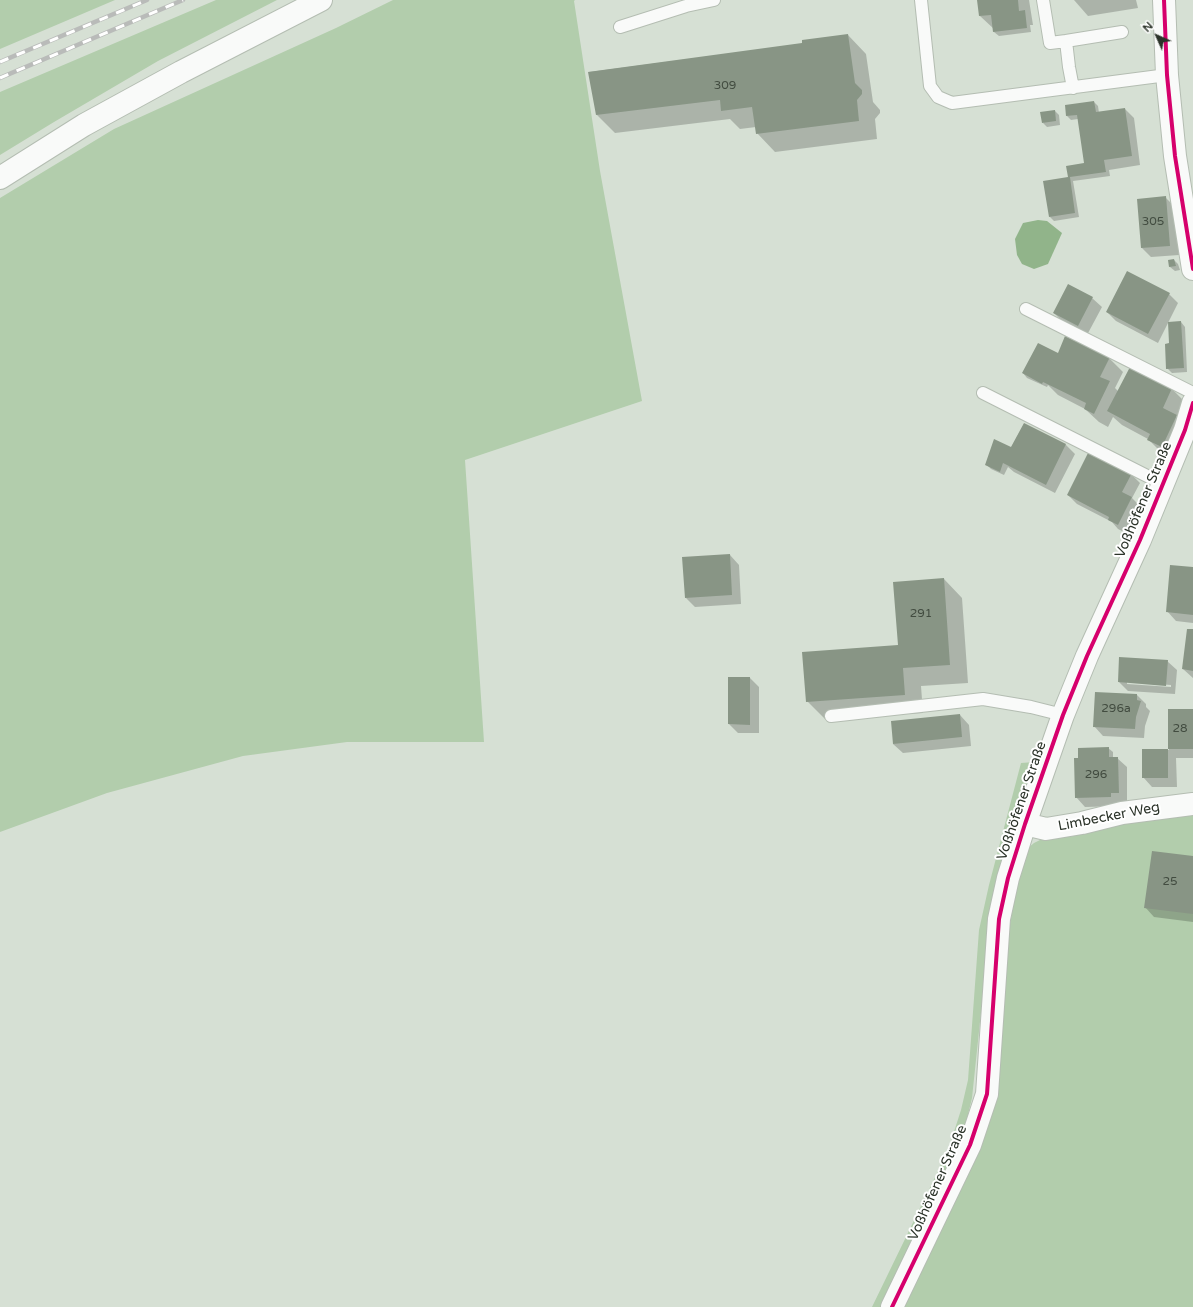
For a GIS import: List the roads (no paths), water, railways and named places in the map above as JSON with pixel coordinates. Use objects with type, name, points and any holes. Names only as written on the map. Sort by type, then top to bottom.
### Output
[{"type":"street","points":[[0,178],[84,125],[321,0]]},
{"type":"street","points":[[1164,0],[1167,75],[1175,156],[1193,269]]},
{"type":"street","name":"Voßhöfener Straße","points":[[892,1307],[970,1145],[987,1094],[999,919],[1008,878],[1025,824],[1063,715],[1087,656],[1164,484],[1185,430],[1193,403]]},
{"type":"street","name":"Limbecker Weg","points":[[1025,824],[1046,829],[1082,823],[1130,812],[1193,804]]},
{"type":"lane","points":[[620,27],[686,6],[714,0]]},
{"type":"lane","points":[[921,0],[930,86],[938,97],[952,103],[1167,75]]},
{"type":"lane","points":[[1043,0],[1050,43],[1122,32]]},
{"type":"lane","points":[[1066,41],[1073,88]]},
{"type":"lane","points":[[1026,309],[1193,393]]},
{"type":"lane","points":[[983,393],[1164,484]]},
{"type":"lane","points":[[832,716],[983,699],[1031,707],[1063,715]]},
{"type":"railway","points":[[0,62],[147,0]]},
{"type":"railway","points":[[0,78],[183,0]]}]
